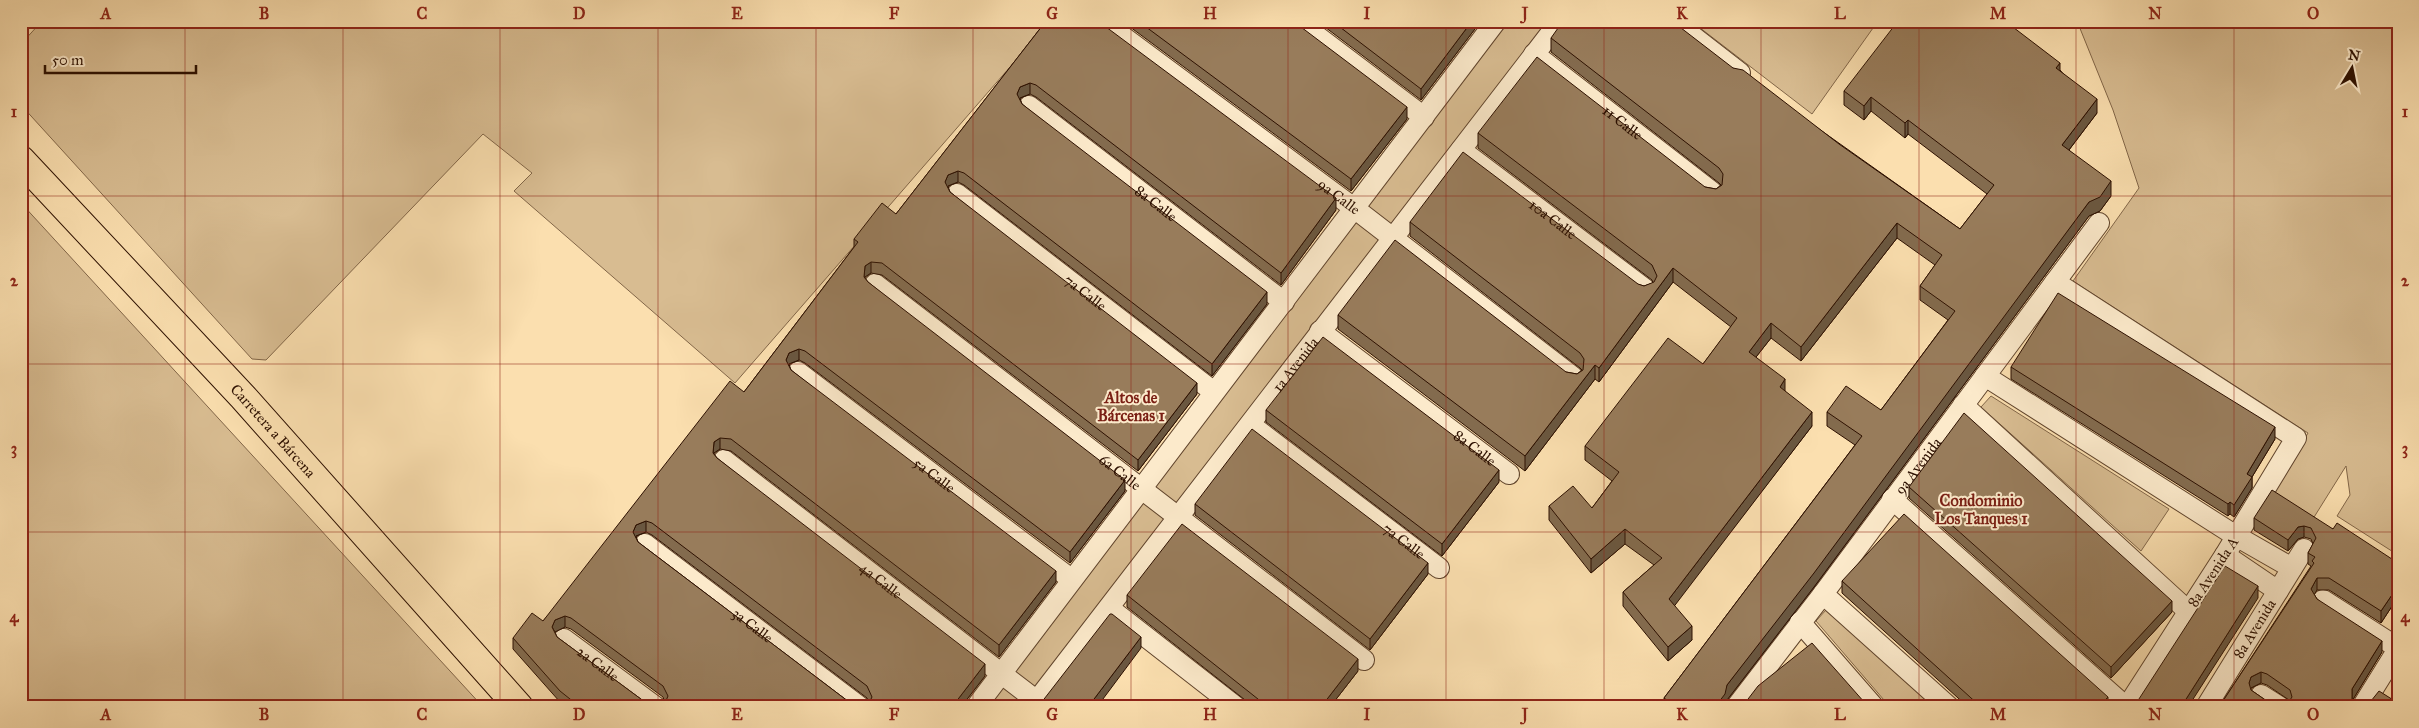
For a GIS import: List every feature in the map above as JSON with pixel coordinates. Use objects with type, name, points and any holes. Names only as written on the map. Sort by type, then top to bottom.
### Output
[{"type":"main road","name":"Carretera a Bárcena","points":[[21,160],[243,397],[519,707]]},
{"type":"street","name":"9a Calle","points":[[1102,21],[1354,208],[1574,377]]},
{"type":"street","points":[[1297,21],[1424,117]]},
{"type":"street","name":"1a Avenida","points":[[1034,704],[1251,425],[1320,331],[1560,21]]},
{"type":"street","points":[[1673,21],[1740,73]]},
{"type":"street","points":[[976,707],[1494,22]]},
{"type":"street","name":"11 Calle","points":[[1534,54],[1712,192]]},
{"type":"street","name":"8a Calle","points":[[1029,106],[1284,302]]},
{"type":"street","name":"10a Calle","points":[[1461,150],[1645,289]]},
{"type":"street","name":"7a Calle","points":[[957,194],[1214,392]]},
{"type":"street","name":"9a Avenida","points":[[1736,707],[1823,594],[2099,223]]},
{"type":"street","name":"8a Avenida A","points":[[2055,282],[2295,436],[2296,440],[2126,707]]},
{"type":"street","name":"6a Calle","points":[[875,284],[1364,660]]},
{"type":"street","name":"8a Calle","points":[[1320,331],[1509,474]]},
{"type":"street","name":"5a Calle","points":[[798,372],[1072,579]]},
{"type":"street","points":[[1985,376],[2236,536],[2292,568]]},
{"type":"street","points":[[1963,405],[2188,611]]},
{"type":"street","name":"7a Calle","points":[[1251,425],[1439,568]]},
{"type":"street","name":"4a Calle","points":[[724,460],[1002,673],[1034,704]]},
{"type":"street","points":[[1892,499],[2126,707]]},
{"type":"street","name":"3a Calle","points":[[645,544],[860,707]]},
{"type":"street","name":"8a Avenida","points":[[2206,707],[2304,549]]},
{"type":"street","points":[[2224,555],[2278,592]]},
{"type":"street","points":[[1823,594],[1949,707]]},
{"type":"street","points":[[2323,600],[2398,648],[2362,707]]},
{"type":"street","points":[[1109,608],[1236,707]]},
{"type":"street","points":[[1800,622],[1874,707]]},
{"type":"street","name":"2a Calle","points":[[564,639],[656,707]]},
{"type":"street","points":[[2261,695],[2280,707]]},
{"type":"shaded area","points":[[42,21],[1050,21],[735,383],[514,191],[532,173],[483,134],[266,360],[252,359],[21,105],[21,44]]},
{"type":"shaded area","points":[[1496,21],[1560,21],[1032,707],[976,707]]},
{"type":"shaded area","points":[[1691,21],[1878,21],[1812,114]]},
{"type":"shaded area","points":[[2077,21],[2398,21],[2398,555],[2337,516],[2350,495],[2346,466],[2311,522],[2271,496],[2308,433],[2073,281],[2139,188],[2113,110]]},
{"type":"shaded area","points":[[21,203],[483,707],[21,707]]},
{"type":"shaded area","points":[[1991,396],[2169,509],[2141,551],[1981,407]]},
{"type":"shaded area","points":[[1826,610],[1935,707],[1890,707],[1816,621]]},
{"type":"building","points":[[1046,21],[1098,21],[1336,198],[1281,273],[1036,85],[1030,83],[1020,87],[1017,94],[1022,104],[1267,292],[1212,364],[964,173],[958,171],[948,175],[945,182],[950,192],[1197,383],[1138,460],[882,263],[871,262],[865,266],[864,277],[868,282],[1125,480],[1070,552],[805,351],[799,349],[789,353],[786,360],[791,370],[1056,571],[999,645],[731,439],[720,438],[714,442],[713,453],[717,458],[985,664],[952,707],[861,707],[869,703],[872,697],[867,686],[652,523],[646,521],[636,525],[633,532],[638,542],[857,707],[657,707],[665,703],[668,696],[663,686],[571,618],[565,616],[555,620],[552,627],[557,637],[653,707],[580,707],[560,691],[513,638],[532,613],[543,621],[730,381],[744,392],[858,242],[854,239],[882,203],[896,214]]},
{"type":"building","points":[[1138,21],[1293,21],[1407,107],[1351,179]]},
{"type":"building","points":[[1332,21],[1472,21],[1421,89]]},
{"type":"building","points":[[1563,21],[1672,21],[1733,68],[1743,70],[1839,144],[1960,229],[1994,185],[1908,120],[1905,123],[1871,97],[1864,106],[1844,91],[1898,21],[2005,21],[2060,63],[2056,68],[2097,99],[2062,145],[2111,181],[2100,197],[2089,202],[1814,573],[1727,685],[1725,694],[1715,707],[1676,707],[1664,698],[1862,436],[1827,412],[1846,386],[1881,410],[1955,311],[1920,286],[1942,255],[1897,223],[1801,347],[1771,323],[1749,352],[1785,379],[1780,387],[1812,412],[1669,599],[1692,626],[1668,647],[1623,592],[1662,558],[1625,529],[1591,559],[1549,506],[1573,486],[1592,508],[1619,472],[1585,446],[1668,338],[1703,364],[1737,318],[1673,268],[1599,368],[1595,365],[1525,456],[1338,315],[1395,240],[1566,372],[1577,374],[1583,370],[1584,359],[1580,353],[1410,222],[1463,152],[1638,284],[1644,286],[1654,282],[1657,276],[1652,265],[1478,133],[1537,57],[1705,187],[1716,189],[1722,185],[1723,174],[1719,168],[1551,38]]},
{"type":"building","points":[[2058,293],[2275,427],[2247,474],[2252,477],[2234,505],[2230,502],[2228,504],[2011,367]]},
{"type":"building","points":[[1323,337],[1499,470],[1442,544],[1266,410]]},
{"type":"building","points":[[1964,413],[2172,601],[2111,667],[1909,487]]},
{"type":"building","points":[[1252,429],[1428,563],[1370,639],[1195,504]]},
{"type":"building","points":[[2272,490],[2333,529],[2337,523],[2398,563],[2398,586],[2381,611],[2329,578],[2317,578],[2311,589],[2317,599],[2382,641],[2352,689],[2352,702],[2360,707],[2219,707],[2314,563],[2312,561],[2315,557],[2308,553],[2316,538],[2311,528],[2298,527],[2288,540],[2254,518]],"holes":[[[2261,672],[2290,690],[2292,697],[2286,706],[2274,706],[2251,690],[2249,683],[2251,677]]]},
{"type":"building","points":[[1904,514],[2108,697],[2098,707],[1981,707],[1842,581]]},
{"type":"building","points":[[1182,524],[1358,659],[1321,707],[1268,707],[1127,595]]},
{"type":"building","points":[[2225,566],[2258,586],[2181,707],[2127,707],[2137,702]]},
{"type":"building","points":[[1110,614],[1141,637],[1088,707],[1031,707],[1041,703]]},
{"type":"building","points":[[1812,643],[1865,703],[1871,707],[1739,707],[1745,703],[1758,686]]},
{"type":"building","points":[[2379,691],[2398,703],[2398,707],[2365,707]]},
{"type":"district","name":"Altos de Bárcenas 1","points":[[1131,406]]},
{"type":"district","name":"Condominio Los Tanques 1","points":[[1981,509]]}]
